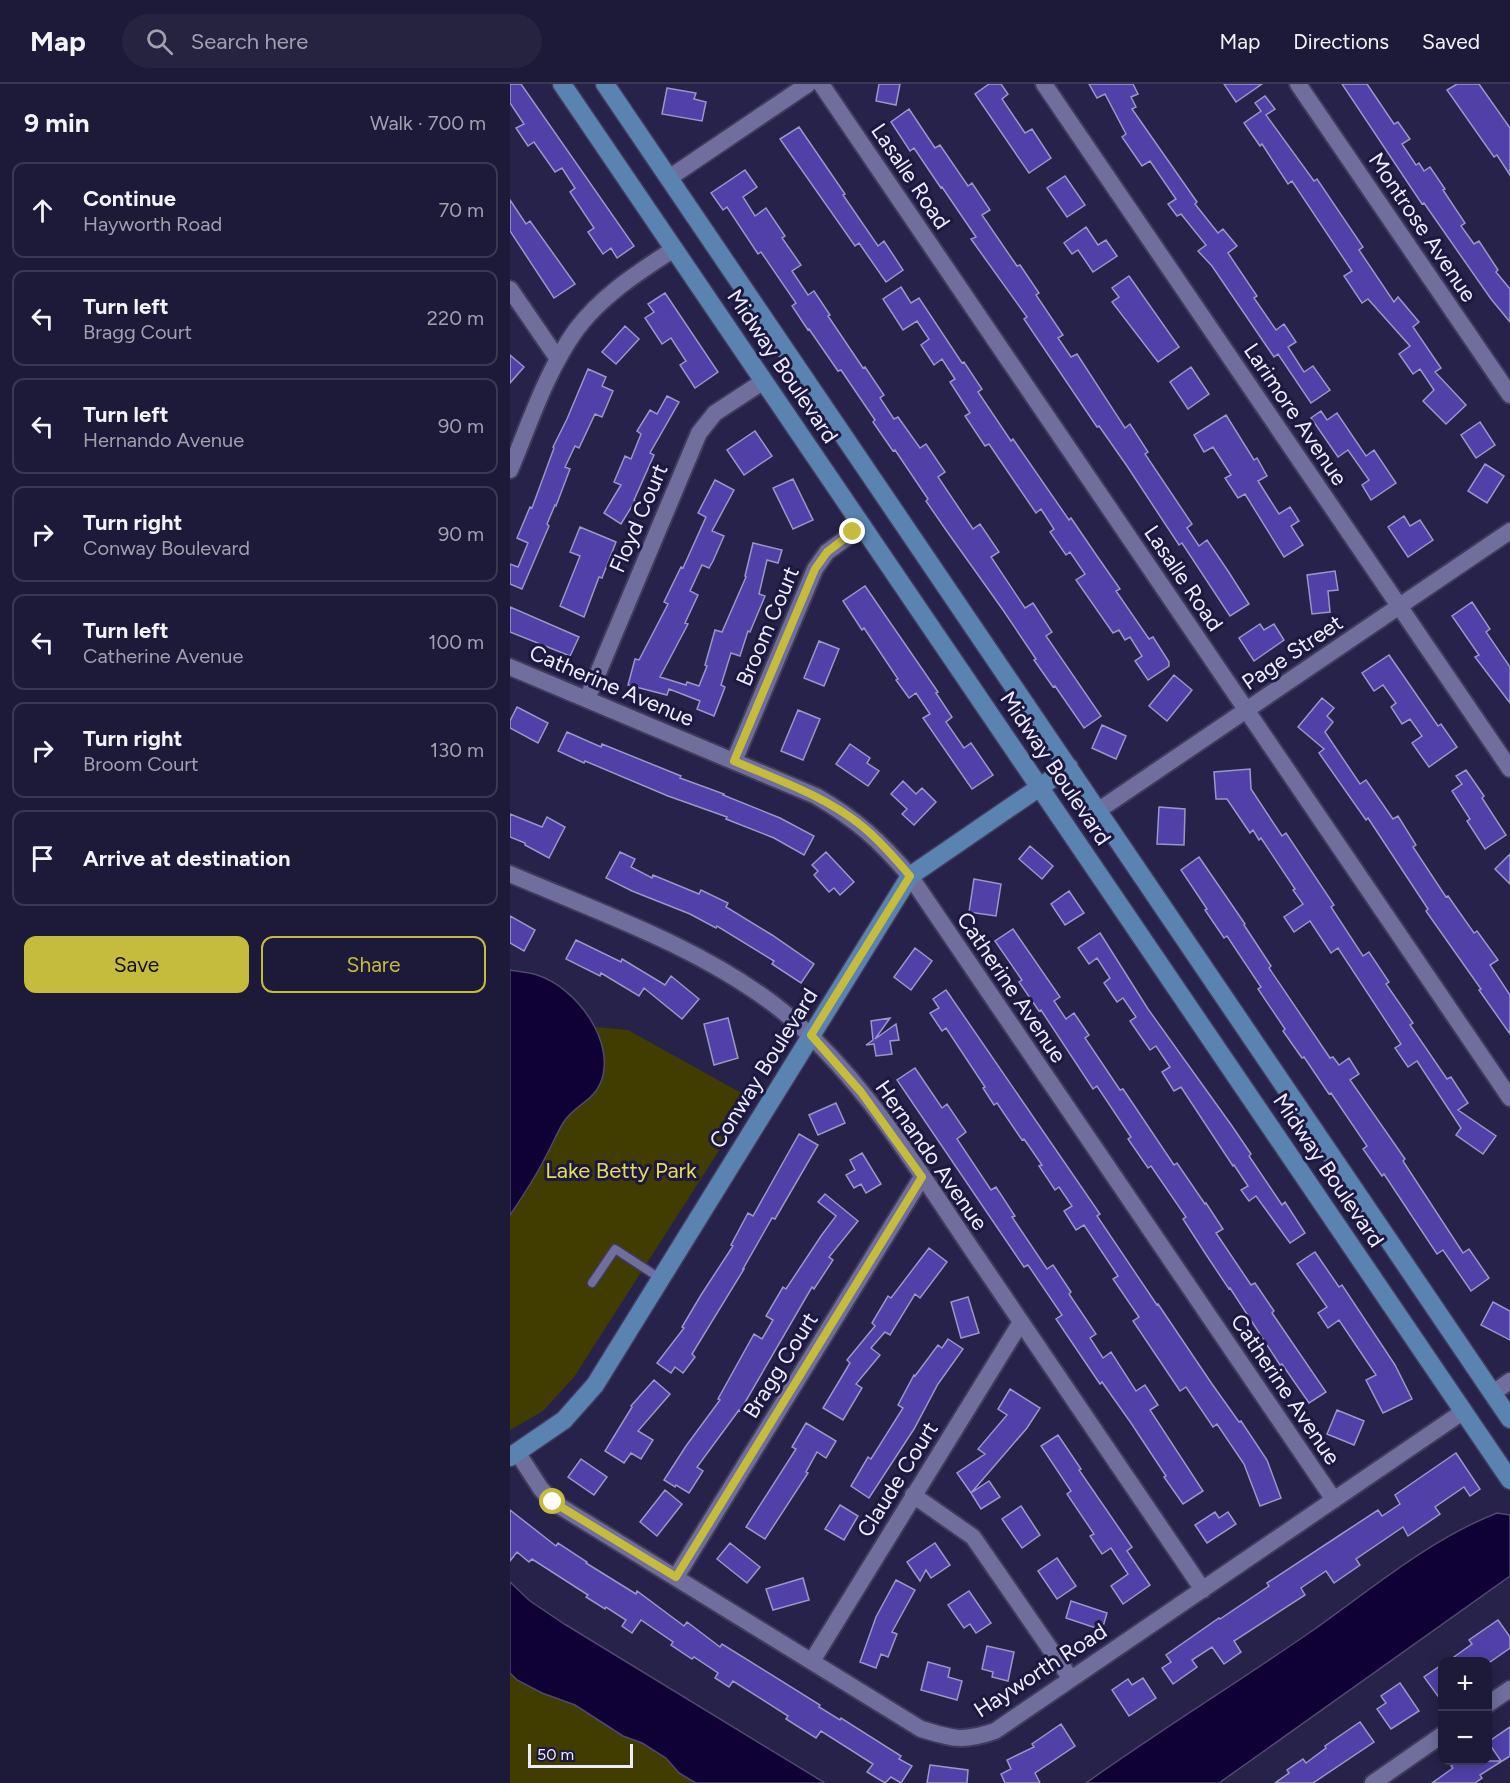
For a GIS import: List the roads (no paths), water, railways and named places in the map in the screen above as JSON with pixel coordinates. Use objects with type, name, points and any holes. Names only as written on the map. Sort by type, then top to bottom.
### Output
[{"type":"street","name":"Midway Boulevard","points":[[562,84],[1510,1480]]},
{"type":"street","name":"Midway Boulevard","points":[[605,84],[1510,1419]]},
{"type":"street","points":[[669,178],[808,84]]},
{"type":"street","name":"Lasalle Road","points":[[821,84],[1510,1098]]},
{"type":"street","name":"Larimore Avenue","points":[[1044,84],[1510,769]]},
{"type":"street","name":"Montrose Avenue","points":[[1298,84],[1510,395]]},
{"type":"street","points":[[510,470],[558,359],[576,330],[613,292],[674,249]]},
{"type":"street","points":[[510,289],[558,359]]},
{"type":"street","name":"Floyd Court","points":[[587,699],[699,433],[715,413],[764,381]]},
{"type":"street","name":"Broom Court","points":[[734,761],[815,569],[827,552],[862,526]]},
{"type":"street","name":"Page Street","points":[[1099,810],[1510,531]]},
{"type":"street","name":"Catherine Avenue","points":[[510,667],[816,796],[844,813],[877,839],[910,876],[1334,1500]]},
{"type":"street","name":"Conway Boulevard","points":[[514,1455],[556,1426],[581,1404],[596,1385],[910,876],[1069,767]]},
{"type":"street","name":"Hernando Avenue","points":[[510,874],[687,950],[749,986],[811,1035],[861,1092],[922,1177],[1203,1590]]},
{"type":"street","name":"Bragg Court","points":[[676,1577],[922,1177]]},
{"type":"street","name":"Claude Court","points":[[812,1660],[1021,1322]]},
{"type":"street","points":[[1493,1393],[1510,1381]]},
{"type":"street","name":"Hayworth Road","points":[[514,1455],[553,1502],[812,1660],[921,1730],[953,1739],[975,1738],[995,1731],[1464,1412]]},
{"type":"street","points":[[913,1495],[974,1537],[1071,1679]]},
{"type":"street","points":[[1492,1701],[1510,1689]]},
{"type":"street","points":[[1373,1783],[1438,1738]]},
{"type":"lane","points":[[592,1282],[615,1249],[661,1279]]},
{"type":"park label","name":"Lake Betty Park","points":[[621,1170]]}]
